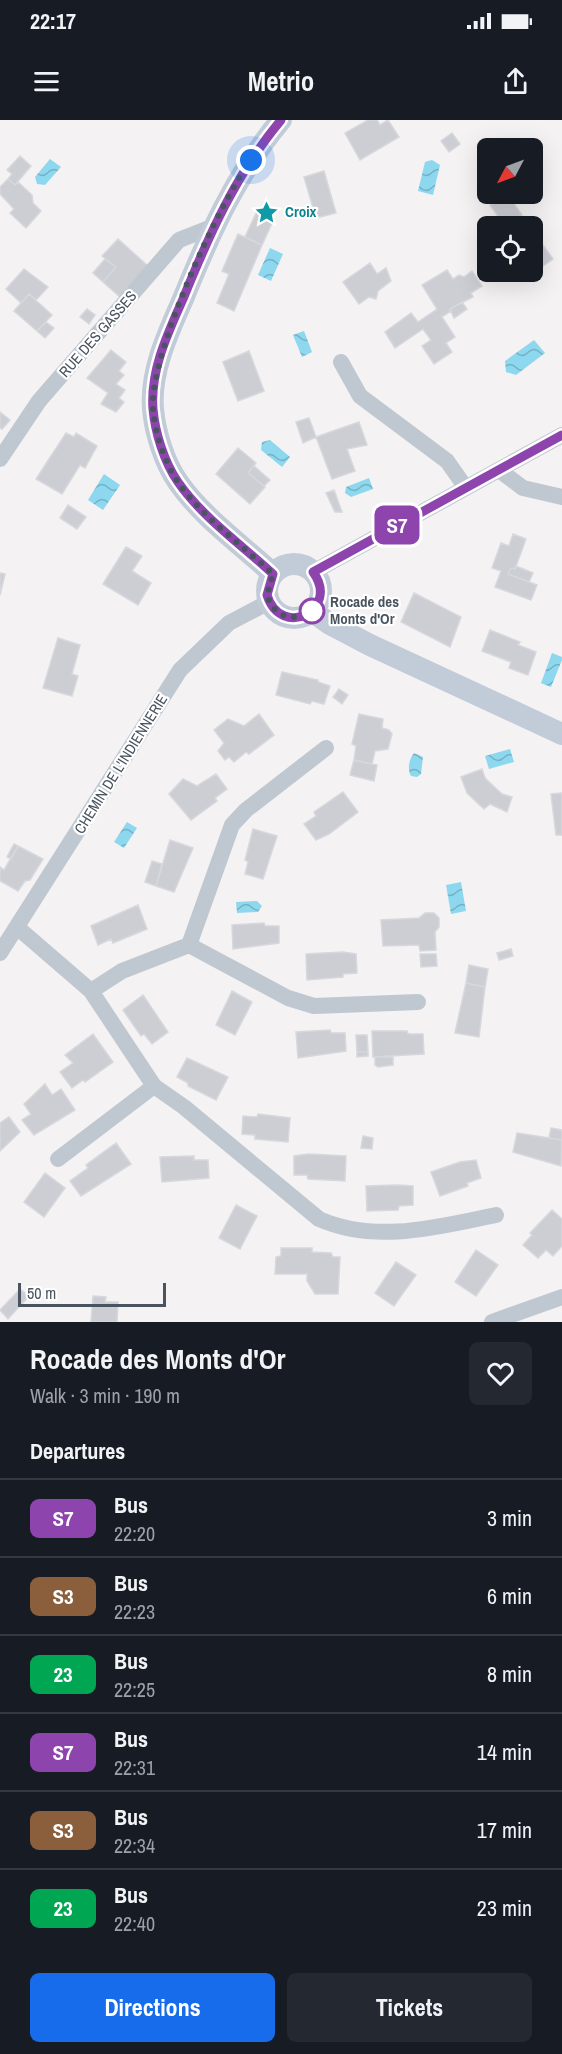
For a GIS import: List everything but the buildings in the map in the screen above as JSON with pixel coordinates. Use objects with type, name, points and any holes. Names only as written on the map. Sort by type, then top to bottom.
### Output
[{"type":"street","points":[[272,125],[241,173],[212,227],[155,373],[153,409],[163,451],[178,482],[207,514],[273,574]]},
{"type":"street","name":"RUE DES GASSES","points":[[0,459],[39,401],[179,240],[212,227]]},
{"type":"street","points":[[341,362],[360,396],[447,461],[466,488]]},
{"type":"street","points":[[313,572],[562,435]]},
{"type":"street","points":[[499,470],[523,488],[562,497]]},
{"type":"street","points":[[297,564],[313,572],[318,579],[320,596],[312,611],[305,616],[288,618],[280,614],[269,602],[267,587],[273,574],[279,568],[297,564]]},
{"type":"street","name":"CHEMIN DE L'INDIENNERIE","points":[[0,953],[180,670],[229,623],[269,602]]},
{"type":"street","points":[[312,611],[330,624],[370,645],[562,734]]},
{"type":"street","points":[[91,991],[122,971],[189,945],[232,825],[246,810],[326,748]]},
{"type":"street","points":[[18,928],[91,991],[154,1086],[319,1220],[342,1230],[411,1232],[496,1215]]},
{"type":"street","points":[[189,945],[288,999],[314,1006],[418,1002]]},
{"type":"street","points":[[58,1160],[154,1086]]},
{"type":"street","points":[[492,1322],[562,1297]]},
{"type":"water","points":[[50,159],[61,167],[45,185],[37,184],[35,177]]},
{"type":"water","points":[[432,160],[440,165],[433,195],[418,191],[425,162]]},
{"type":"water","points":[[270,248],[283,254],[271,281],[258,275]]},
{"type":"water","points":[[304,331],[312,352],[302,357],[293,335]]},
{"type":"water","points":[[534,340],[545,353],[516,375],[506,372],[505,361]]},
{"type":"water","points":[[270,440],[290,457],[282,467],[261,450],[262,442]]},
{"type":"water","points":[[104,474],[120,485],[103,510],[88,500]]},
{"type":"water","points":[[369,478],[373,489],[351,497],[345,493],[346,487]]},
{"type":"water","points":[[552,653],[562,657],[562,660],[551,687],[541,683]]},
{"type":"water","points":[[510,749],[514,762],[489,769],[485,756]]},
{"type":"water","points":[[414,753],[423,757],[421,774],[417,777],[411,776],[409,770]]},
{"type":"water","points":[[127,822],[137,828],[124,848],[114,842]]},
{"type":"water","points":[[461,882],[466,911],[451,914],[446,885]]},
{"type":"water","points":[[257,901],[262,906],[258,912],[237,913],[236,902]]},
{"type":"bus line","name":"S7","points":[[281,120],[241,173],[212,227],[155,373],[153,409],[163,451],[178,482],[207,514],[273,574],[269,580],[267,595],[274,609],[288,618],[305,616],[312,611],[320,596],[318,579],[313,572],[562,435]]},
{"type":"place","name":"Croix","points":[[267,212]]},
{"type":"place","name":"Rocade des Monts d'Or","points":[[312,611]]},
{"type":"route","points":[[251,160],[241,173],[212,227],[166,340],[155,373],[153,409],[163,451],[178,482],[207,514],[273,574],[269,580],[267,595],[274,609],[288,618],[305,616],[312,611]]}]
